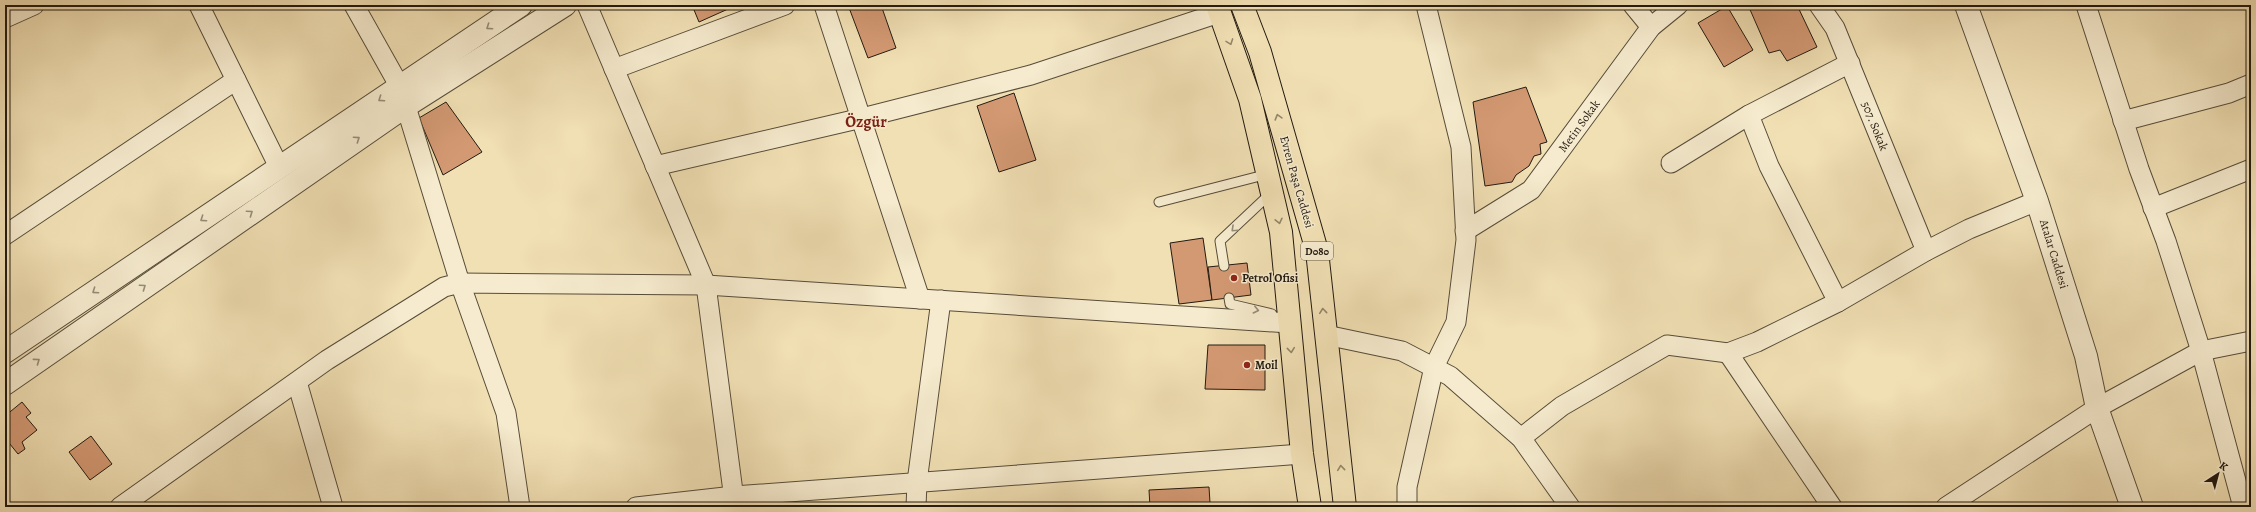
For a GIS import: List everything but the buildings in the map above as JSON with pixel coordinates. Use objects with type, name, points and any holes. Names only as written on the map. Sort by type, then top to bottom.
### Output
[{"type":"highway","name":"Evren Paşa Caddesi","points":[[1242,5],[1260,52],[1317,251],[1345,507]]},
{"type":"highway","name":"Evren Paşa Caddesi","points":[[1218,9],[1250,99],[1281,232],[1288,320],[1302,454],[1310,507]]},
{"type":"street","points":[[5,18],[34,5]]},
{"type":"street","points":[[199,5],[279,168]]},
{"type":"street","points":[[354,5],[402,96],[460,283],[506,414],[520,507]]},
{"type":"street","points":[[5,384],[402,96],[521,5]]},
{"type":"street","points":[[5,352],[279,168],[402,96],[565,5]]},
{"type":"street","points":[[586,5],[706,285],[735,501]]},
{"type":"street","points":[[614,68],[786,5]]},
{"type":"street","points":[[824,5],[920,299]]},
{"type":"street","points":[[1407,507],[1407,488],[1434,367],[1456,322],[1465,231],[1461,147],[1426,5]]},
{"type":"street","points":[[1633,5],[1651,27]]},
{"type":"street","name":"Metin Sokak","points":[[1465,231],[1531,190],[1651,27],[1678,5]]},
{"type":"street","name":"507. Sokak","points":[[1819,5],[1835,28],[1926,251]]},
{"type":"street","name":"Atalar Caddesi","points":[[1966,5],[2037,201],[2086,356],[2098,408],[2132,507]]},
{"type":"street","points":[[2086,5],[2123,121],[2154,208],[2201,352],[2243,507]]},
{"type":"street","points":[[655,166],[862,118],[1031,75],[1218,9]]},
{"type":"street","points":[[1671,163],[1749,115],[1850,63]]},
{"type":"street","points":[[5,235],[236,80]]},
{"type":"street","points":[[2123,121],[2228,93],[2251,84]]},
{"type":"street","points":[[1749,115],[1769,166],[1838,302]]},
{"type":"street","points":[[2154,208],[2251,169]]},
{"type":"street","points":[[1521,438],[1562,406],[1667,346],[1728,352],[1782,331],[1838,302],[1926,251],[1969,230],[2037,201]]},
{"type":"street","points":[[120,507],[327,360],[444,287],[460,283],[706,285],[1288,320]]},
{"type":"street","points":[[916,507],[917,482],[941,300]]},
{"type":"street","points":[[1326,335],[1402,351],[1450,376],[1521,438],[1570,507]]},
{"type":"street","points":[[1946,507],[2098,408],[2201,352],[2251,341]]},
{"type":"street","points":[[1728,352],[1832,507]]},
{"type":"street","points":[[297,382],[333,507]]},
{"type":"street","points":[[636,507],[735,501],[917,482],[1302,454]]},
{"type":"lane","points":[[1159,202],[1270,183]]},
{"type":"lane","points":[[1224,266],[1220,241],[1270,183]]},
{"type":"lane","points":[[1229,298],[1230,304],[1288,320]]},
{"type":"place","name":"Petrol Ofisi","points":[[1234,278]]},
{"type":"place","name":"Moil","points":[[1247,365]]},
{"type":"district","name":"Özgür","points":[[866,121]]}]
